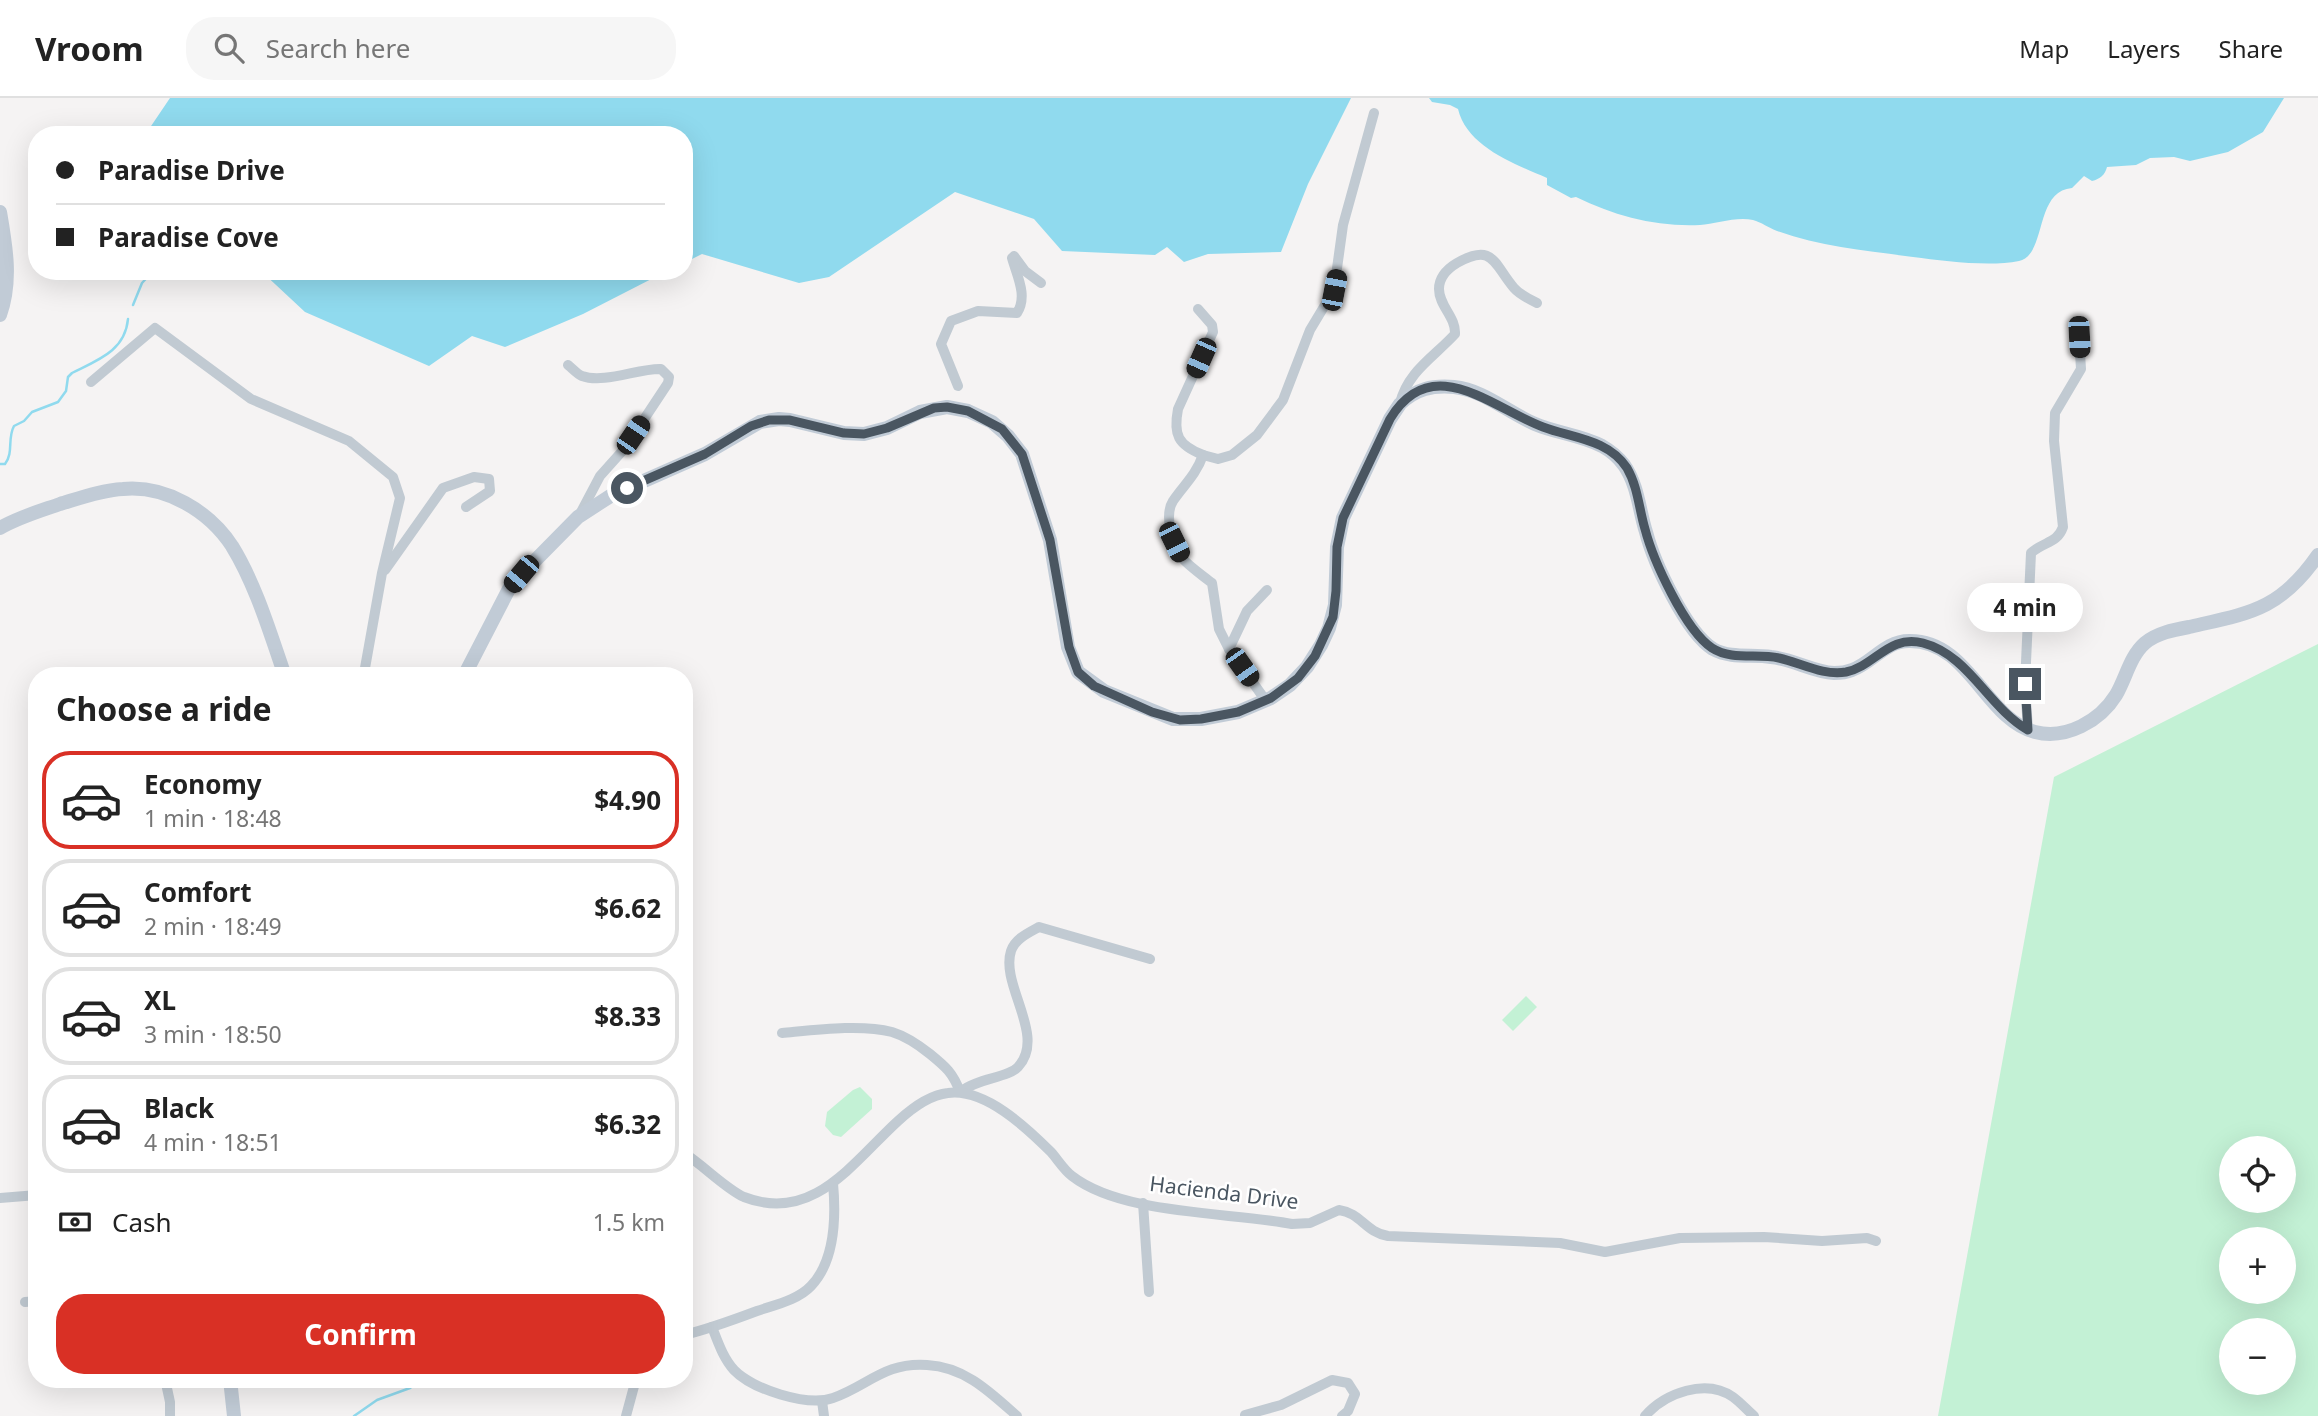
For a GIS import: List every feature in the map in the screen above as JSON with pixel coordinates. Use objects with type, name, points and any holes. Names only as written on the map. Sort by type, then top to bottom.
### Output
[{"type":"street","points":[[1198,309],[1212,325],[1213,332],[1178,409],[1175,422],[1183,446],[1218,459],[1232,455],[1257,435],[1283,400],[1310,330],[1334,290],[1343,225],[1374,113]]},
{"type":"street","points":[[0,212],[8,266],[6,292],[0,315]]},
{"type":"street","points":[[1400,404],[1403,390],[1415,371],[1454,334],[1453,322],[1442,303],[1439,291],[1443,276],[1454,265],[1476,255],[1489,256],[1498,263],[1514,289],[1536,303]]},
{"type":"street","points":[[958,386],[941,344],[951,321],[978,311],[1017,313],[1023,301],[1012,256],[1016,257],[1025,271],[1041,283]]},
{"type":"street","points":[[91,382],[155,328],[251,399],[349,441],[393,477],[400,498],[382,573],[365,667]]},
{"type":"street","points":[[2028,730],[2025,684],[2031,553],[2041,544],[2053,541],[2060,535],[2063,527],[2054,441],[2055,413],[2081,369],[2079,337]]},
{"type":"street","points":[[568,365],[583,376],[624,376],[661,369],[669,377],[668,383],[625,448],[600,476],[578,517]]},
{"type":"street","points":[[469,667],[511,586],[578,517],[612,495],[705,454],[760,422],[790,420],[844,433],[864,434],[887,428],[934,408],[947,407],[968,411],[1002,429],[1022,454],[1050,540],[1069,647],[1078,672],[1104,691],[1173,719],[1201,719],[1245,710],[1282,692],[1301,675],[1325,638],[1335,605],[1337,547],[1343,518],[1390,419],[1409,395],[1427,387],[1463,389],[1484,396],[1535,424],[1593,442],[1613,453],[1632,480],[1649,543],[1663,576],[1695,631],[1710,647],[1739,656],[1780,658],[1835,673],[1849,672],[1859,667],[1891,645],[1921,642],[1951,656],[2010,718],[2028,730],[2057,734],[2087,723],[2107,707],[2116,695],[2136,653],[2144,644],[2172,630],[2235,617],[2266,606],[2292,587],[2318,555]]},
{"type":"street","points":[[1203,455],[1192,478],[1172,503],[1168,513],[1174,542],[1181,557],[1212,583],[1219,629],[1266,701]]},
{"type":"street","points":[[382,573],[443,488],[474,477],[489,479],[490,491],[466,507]]},
{"type":"street","points":[[0,528],[22,517],[70,501],[119,489],[145,490],[186,503],[216,526],[237,556],[282,667]]},
{"type":"street","points":[[1230,649],[1247,611],[1267,590]]},
{"type":"street","points":[[1245,710],[1254,685]]},
{"type":"street","points":[[693,1160],[741,1196],[768,1204],[794,1203],[811,1197],[834,1183],[912,1108],[946,1093],[960,1093],[969,1084],[1018,1068],[1026,1052],[1027,1029],[1010,969],[1011,951],[1022,936],[1038,927],[1150,959]]},
{"type":"street","points":[[782,1033],[872,1030],[894,1033],[942,1064],[954,1076],[960,1093]]},
{"type":"street","name":"Hacienda Drive","points":[[960,1093],[986,1101],[1012,1116],[1072,1176],[1109,1196],[1143,1203],[1292,1224],[1310,1223],[1339,1210],[1354,1215],[1376,1234],[1388,1236],[1560,1243],[1605,1252],[1679,1238],[1764,1237],[1822,1241],[1867,1238],[1876,1241]]},
{"type":"street","points":[[693,1332],[797,1296],[810,1287],[827,1260],[836,1214],[834,1183]]},
{"type":"street","points":[[0,1198],[28,1196]]},
{"type":"street","points":[[1143,1203],[1149,1292]]},
{"type":"street","points":[[712,1327],[723,1354],[739,1374],[789,1396],[822,1401],[847,1392],[876,1374],[913,1364],[929,1365],[955,1370],[969,1377],[1017,1416]]},
{"type":"street","points":[[1245,1415],[1281,1405],[1332,1380],[1348,1383],[1355,1394],[1348,1411],[1342,1416]]},
{"type":"street","points":[[167,1388],[170,1416]]},
{"type":"street","points":[[231,1388],[234,1416]]},
{"type":"street","points":[[626,1416],[634,1388]]},
{"type":"street","points":[[1645,1416],[1666,1398],[1685,1391],[1708,1388],[1731,1396],[1754,1416]]},
{"type":"street","points":[[822,1401],[824,1416]]},
{"type":"green space","points":[[2318,644],[2318,1416],[1938,1416],[2054,777]]},
{"type":"green space","points":[[1526,996],[1537,1007],[1513,1031],[1502,1020]]},
{"type":"green space","points":[[860,1087],[872,1099],[872,1109],[841,1137],[833,1135],[825,1126],[827,1112]]},
{"type":"water","points":[[170,98],[1351,98],[1308,184],[1281,252],[1208,254],[1184,262],[1167,247],[1155,255],[1062,251],[1034,219],[955,192],[829,277],[799,283],[702,254],[693,258],[693,126],[151,126]]},
{"type":"water","points":[[1429,98],[2284,98],[2263,132],[2228,152],[2190,161],[2174,157],[2150,158],[2136,165],[2107,167],[2102,176],[2092,181],[2084,176],[2072,188],[2060,192],[2052,200],[2028,256],[2007,263],[1966,263],[1827,245],[1777,231],[1747,219],[1684,225],[1621,215],[1576,197],[1571,198],[1547,185],[1547,178],[1507,160],[1482,144],[1471,134],[1458,109],[1432,102]]},
{"type":"water","points":[[271,280],[649,280],[583,314],[505,347],[472,336],[429,366],[305,312]]},
{"type":"waterway","points":[[133,305],[145,280]]},
{"type":"waterway","points":[[0,464],[5,464],[8,459],[14,426],[24,421],[32,412],[58,402],[66,391],[68,377],[72,373],[100,359],[116,347],[126,330],[128,319]]},
{"type":"waterway","points":[[354,1416],[377,1400],[410,1388]]},
{"type":"route","points":[[627,488],[691,461],[760,422],[790,420],[844,433],[864,434],[877,432],[934,408],[947,407],[968,411],[1002,429],[1022,454],[1050,540],[1071,658],[1078,672],[1094,686],[1152,712],[1180,720],[1201,719],[1259,705],[1301,675],[1315,656],[1333,617],[1337,547],[1343,518],[1390,419],[1400,404],[1418,390],[1427,387],[1452,387],[1484,396],[1526,420],[1593,442],[1613,453],[1621,461],[1632,480],[1644,529],[1663,576],[1695,631],[1710,647],[1729,655],[1770,656],[1835,673],[1849,672],[1891,645],[1921,642],[1951,656],[2010,718],[2028,730],[2025,684]]}]
